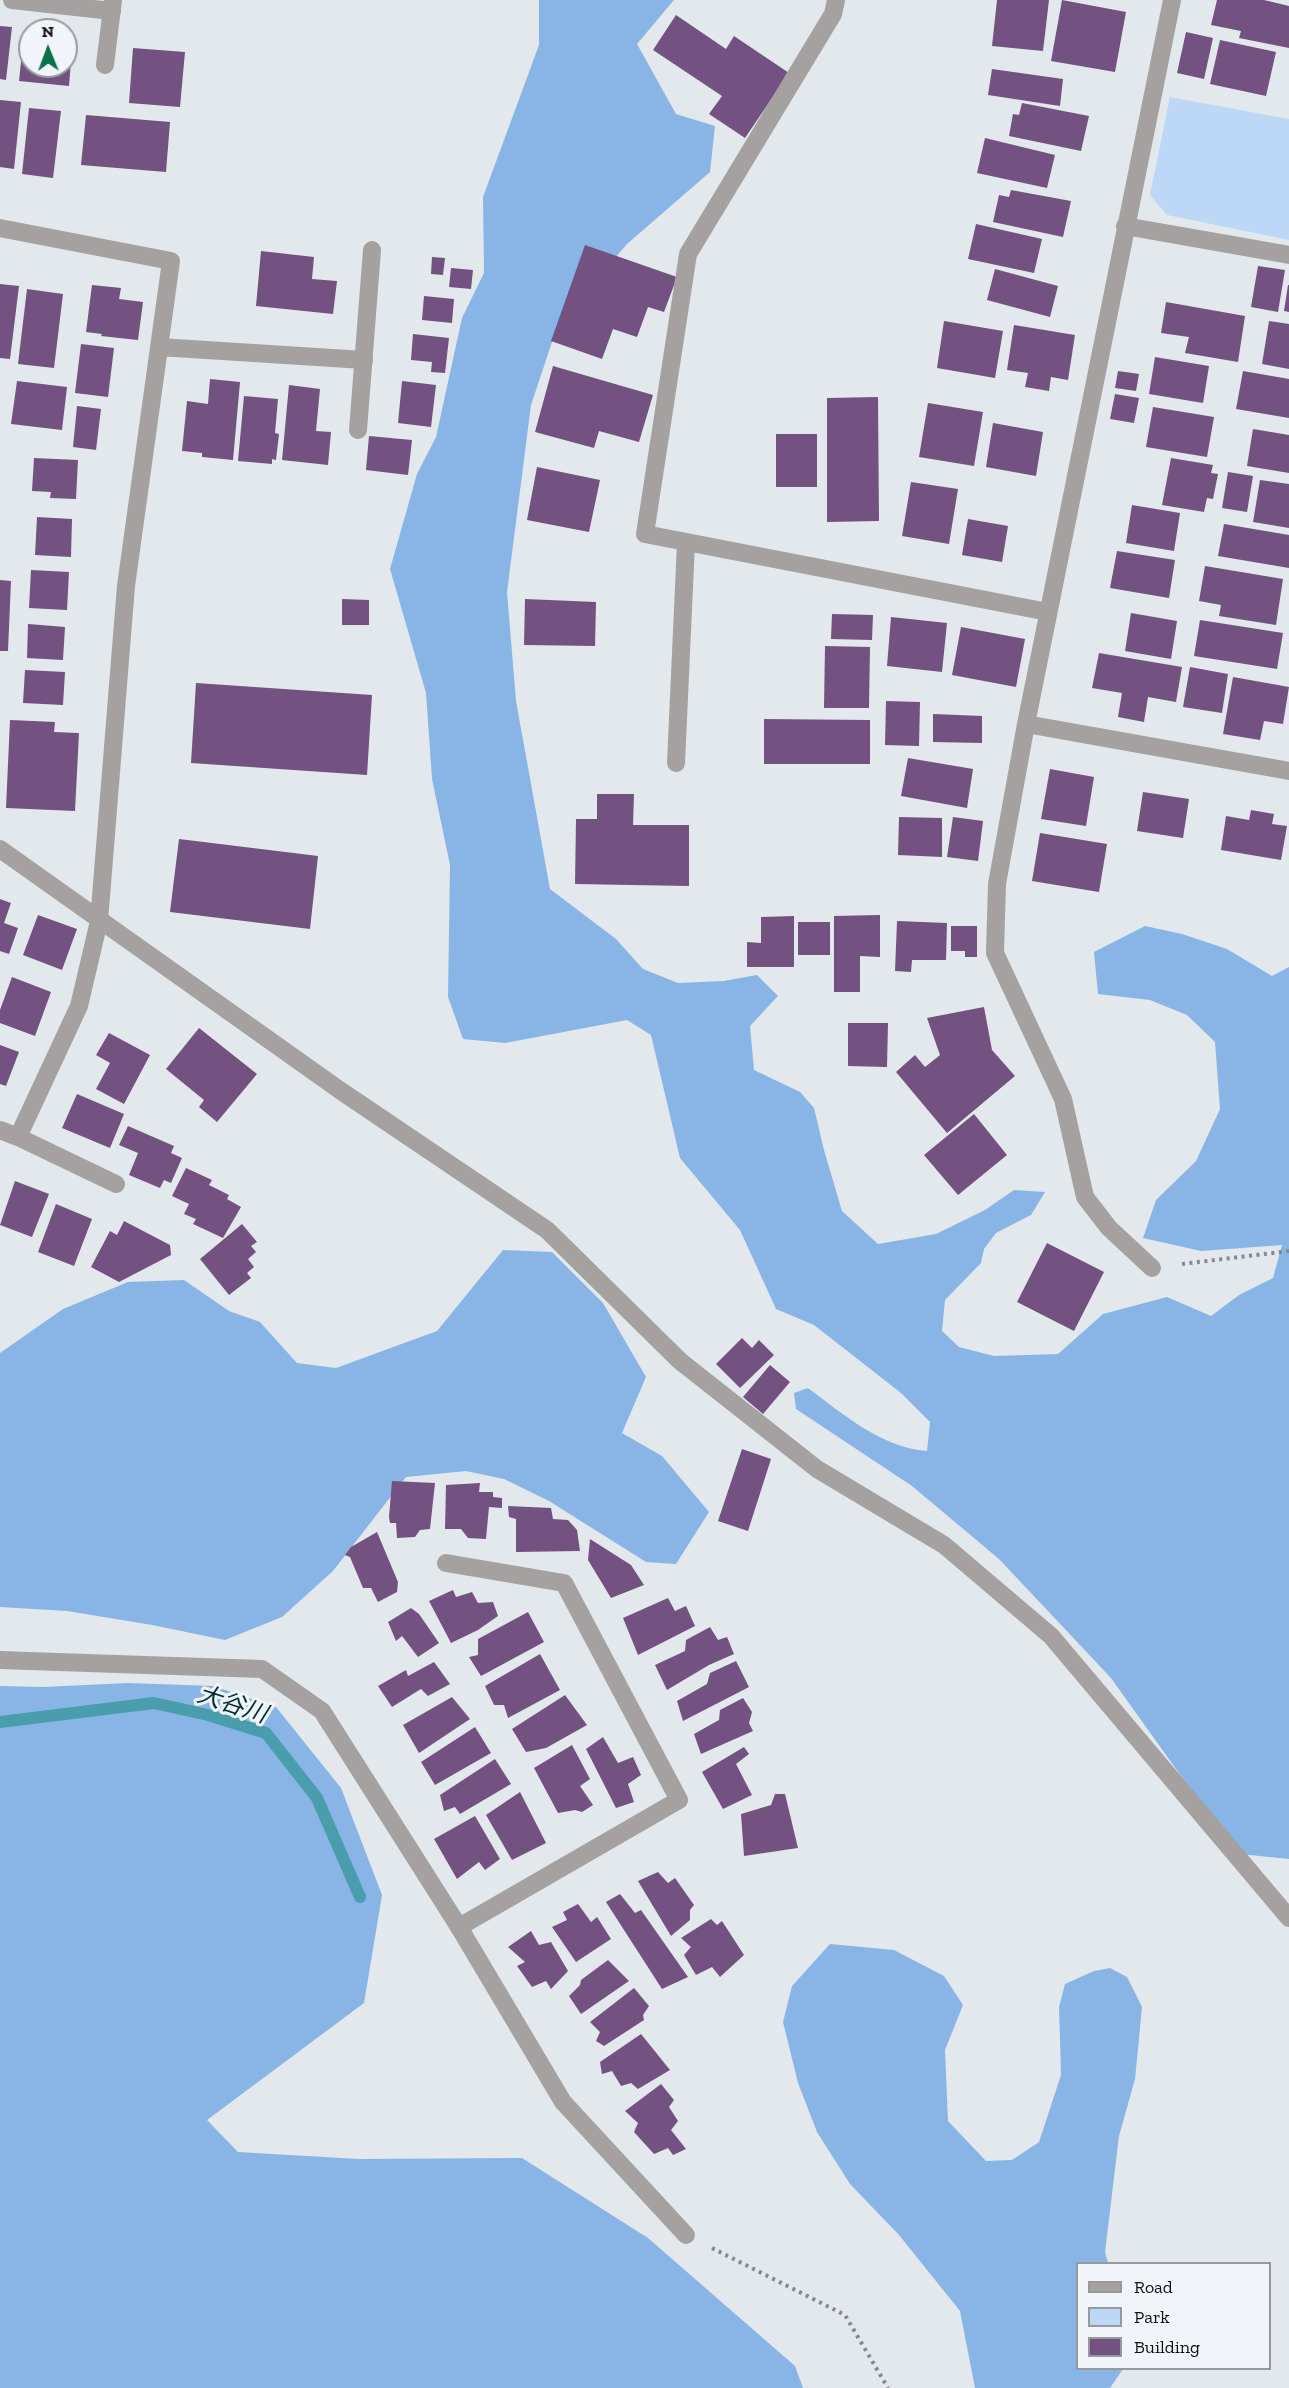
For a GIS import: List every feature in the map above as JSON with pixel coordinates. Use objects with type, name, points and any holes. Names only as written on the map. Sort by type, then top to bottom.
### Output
[{"type":"street","points":[[12,0],[113,6],[105,65]]},
{"type":"street","points":[[836,0],[833,14],[688,254],[645,534],[1048,612]]},
{"type":"street","points":[[1152,1268],[1109,1228],[1085,1197],[1063,1099],[995,953],[997,884],[1026,724],[1172,0]]},
{"type":"street","points":[[1125,226],[1289,255]]},
{"type":"street","points":[[0,228],[171,261],[126,586],[99,921],[79,1006],[18,1137]]},
{"type":"street","points":[[358,430],[372,250]]},
{"type":"street","points":[[159,347],[364,360]]},
{"type":"street","points":[[676,763],[686,543]]},
{"type":"street","points":[[1026,724],[1289,771]]},
{"type":"street","points":[[0,849],[341,1091],[548,1230],[680,1361],[817,1469],[953,1552],[1051,1636],[1289,1918]]},
{"type":"street","points":[[0,1130],[116,1184]]},
{"type":"street","points":[[446,1563],[564,1584],[679,1800],[459,1927]]},
{"type":"street","points":[[0,1660],[262,1670],[322,1711],[459,1927],[563,2102],[686,2235]]},
{"type":"path","points":[[1152,1268],[1289,1251]]},
{"type":"path","points":[[686,2235],[845,2315],[888,2388]]},
{"type":"green space","points":[[1170,97],[1289,119],[1289,240],[1167,215],[1150,195]]},
{"type":"shaded area","points":[[539,0],[674,0],[637,44],[676,114],[715,126],[710,172],[627,244],[558,324],[531,405],[507,592],[516,701],[550,889],[616,939],[643,969],[678,983],[724,981],[757,975],[778,996],[750,1026],[754,1070],[800,1092],[814,1108],[842,1211],[878,1244],[936,1234],[985,1210],[1014,1190],[1045,1192],[1031,1215],[996,1233],[984,1249],[981,1263],[945,1300],[942,1331],[959,1347],[994,1356],[1058,1354],[1103,1314],[1167,1297],[1211,1316],[1239,1295],[1273,1278],[1282,1245],[1201,1251],[1143,1238],[1156,1200],[1196,1161],[1220,1109],[1215,1042],[1187,1015],[1150,1000],[1098,994],[1094,952],[1145,926],[1182,934],[1227,949],[1272,976],[1289,967],[1289,1859],[1240,1854],[1111,1678],[999,1559],[912,1486],[796,1409],[794,1393],[808,1388],[849,1419],[879,1437],[894,1444],[927,1451],[930,1422],[901,1393],[814,1325],[776,1309],[740,1230],[680,1158],[651,1035],[627,1020],[505,1043],[463,1039],[448,997],[450,865],[432,779],[426,693],[390,569],[417,474],[436,437],[462,318],[484,273],[483,197],[539,45]]},
{"type":"shaded area","points":[[503,1250],[552,1252],[603,1303],[646,1377],[622,1433],[662,1456],[709,1512],[676,1564],[646,1562],[549,1501],[504,1479],[466,1471],[406,1477],[333,1571],[282,1617],[225,1640],[67,1611],[0,1607],[0,1353],[63,1309],[128,1282],[184,1280],[229,1311],[260,1322],[297,1363],[336,1368],[437,1331]]},
{"type":"shaded area","points":[[128,1683],[213,1686],[276,1707],[341,1788],[382,1895],[364,2003],[207,2120],[238,2152],[359,2159],[522,2158],[648,2238],[795,2366],[803,2388],[0,2388],[0,1686],[43,1687]]},
{"type":"shaded area","points":[[830,1944],[894,1950],[944,1976],[963,2005],[945,2050],[948,2121],[986,2161],[1012,2160],[1039,2142],[1061,2075],[1059,2007],[1065,1984],[1094,1971],[1110,1968],[1127,1977],[1142,2007],[1135,2079],[1119,2136],[1105,2252],[1108,2262],[1076,2262],[1076,2370],[1122,2370],[1110,2388],[975,2388],[960,2311],[899,2235],[850,2184],[817,2132],[798,2083],[783,2022],[792,1986]]},
{"type":"building","points":[[997,0],[1049,0],[1043,51],[992,46]]},
{"type":"building","points":[[1062,0],[1126,12],[1115,72],[1051,61]]},
{"type":"building","points":[[1217,0],[1264,0],[1289,6],[1289,48],[1239,38],[1241,31],[1211,25]]},
{"type":"building","points":[[676,15],[726,49],[734,36],[789,73],[745,138],[709,114],[722,96],[653,50]]},
{"type":"building","points":[[0,26],[12,27],[6,80],[0,79]]},
{"type":"building","points":[[1186,32],[1213,38],[1204,79],[1177,73]]},
{"type":"building","points":[[1220,40],[1276,52],[1266,96],[1210,84]]},
{"type":"building","points":[[133,48],[185,52],[180,107],[129,103]]},
{"type":"building","points":[[992,69],[1063,79],[1060,106],[988,95]]},
{"type":"building","points":[[19,78],[70,78],[69,86],[19,81]]},
{"type":"building","points":[[0,100],[21,102],[14,169],[0,167]]},
{"type":"building","points":[[1022,103],[1089,116],[1081,151],[1009,136],[1013,114],[1019,115]]},
{"type":"building","points":[[29,108],[61,111],[53,178],[22,174]]},
{"type":"building","points":[[86,115],[170,122],[166,172],[81,165]]},
{"type":"building","points":[[985,138],[1055,155],[1047,188],[977,173]]},
{"type":"building","points":[[1011,190],[1071,201],[1063,237],[993,222],[999,195],[1009,197]]},
{"type":"building","points":[[976,224],[1042,239],[1034,273],[968,259]]},
{"type":"building","points":[[585,245],[677,277],[664,312],[648,307],[637,337],[613,329],[602,359],[551,341]]},
{"type":"building","points":[[261,251],[314,257],[312,279],[337,281],[333,314],[256,306]]},
{"type":"building","points":[[432,257],[445,258],[443,275],[431,274]]},
{"type":"building","points":[[1258,266],[1285,270],[1278,312],[1251,307]]},
{"type":"building","points":[[451,268],[473,270],[471,289],[449,287]]},
{"type":"building","points":[[995,269],[1058,286],[1050,317],[987,300]]},
{"type":"building","points":[[0,284],[19,286],[10,359],[0,358]]},
{"type":"building","points":[[92,285],[121,288],[119,299],[143,302],[138,340],[86,332]]},
{"type":"building","points":[[1289,285],[1289,312],[1284,311]]},
{"type":"building","points":[[27,289],[63,294],[54,368],[18,364]]},
{"type":"building","points":[[424,296],[454,299],[452,323],[422,320]]},
{"type":"building","points":[[1166,302],[1245,316],[1238,362],[1185,353],[1189,337],[1161,333]]},
{"type":"building","points":[[944,321],[1003,331],[995,378],[937,368]]},
{"type":"building","points":[[1269,321],[1289,324],[1289,369],[1262,364]]},
{"type":"building","points":[[1014,325],[1075,335],[1068,380],[1051,377],[1049,391],[1025,387],[1028,373],[1007,370]]},
{"type":"building","points":[[413,334],[449,338],[445,373],[431,372],[432,362],[411,360]]},
{"type":"building","points":[[81,344],[114,348],[108,397],[75,393]]},
{"type":"building","points":[[1155,357],[1209,366],[1203,403],[1149,394]]},
{"type":"building","points":[[553,366],[653,395],[639,442],[599,431],[594,448],[535,432]]},
{"type":"building","points":[[1118,371],[1139,374],[1136,391],[1115,388]]},
{"type":"building","points":[[1243,371],[1289,379],[1289,418],[1236,409]]},
{"type":"building","points":[[210,379],[240,382],[233,460],[202,457],[202,453],[182,451],[187,401],[208,404]]},
{"type":"building","points":[[17,381],[67,387],[62,430],[11,424]]},
{"type":"building","points":[[402,381],[436,385],[431,427],[398,423]]},
{"type":"building","points":[[289,385],[320,389],[316,431],[331,432],[328,465],[282,460]]},
{"type":"building","points":[[1115,394],[1139,398],[1134,423],[1110,419]]},
{"type":"building","points":[[244,396],[278,399],[275,433],[279,434],[276,460],[272,459],[272,464],[238,461]]},
{"type":"building","points":[[878,397],[879,521],[827,522],[827,398]]},
{"type":"building","points":[[928,403],[983,412],[974,466],[919,457]]},
{"type":"building","points":[[77,406],[101,409],[96,450],[73,447]]},
{"type":"building","points":[[1153,407],[1214,417],[1207,457],[1146,447]]},
{"type":"building","points":[[993,423],[1043,432],[1036,476],[986,467]]},
{"type":"building","points":[[1253,429],[1289,435],[1289,473],[1247,466]]},
{"type":"building","points":[[776,434],[817,434],[817,487],[776,487]]},
{"type":"building","points":[[369,436],[412,440],[408,475],[366,470]]},
{"type":"building","points":[[34,458],[78,460],[76,499],[50,498],[51,492],[32,491]]},
{"type":"building","points":[[1171,458],[1213,465],[1211,473],[1218,474],[1213,499],[1207,498],[1204,512],[1162,505]]},
{"type":"building","points":[[537,467],[600,480],[589,532],[527,520]]},
{"type":"building","points":[[1228,472],[1253,476],[1247,512],[1222,508]]},
{"type":"building","points":[[1260,480],[1289,484],[1289,528],[1253,522]]},
{"type":"building","points":[[911,482],[958,489],[949,544],[902,536]]},
{"type":"building","points":[[1132,505],[1180,513],[1174,551],[1126,543]]},
{"type":"building","points":[[37,517],[72,519],[71,557],[35,555]]},
{"type":"building","points":[[968,519],[1008,526],[1002,562],[962,555]]},
{"type":"building","points":[[1224,524],[1289,535],[1289,568],[1218,556]]},
{"type":"building","points":[[1117,551],[1175,560],[1169,598],[1110,588]]},
{"type":"building","points":[[1205,566],[1283,579],[1276,625],[1219,616],[1221,605],[1199,601]]},
{"type":"building","points":[[31,570],[69,572],[67,610],[29,608]]},
{"type":"building","points":[[0,580],[11,581],[8,651],[0,651]]},
{"type":"building","points":[[342,599],[369,600],[369,625],[342,625]]},
{"type":"building","points":[[525,599],[596,602],[595,646],[524,645]]},
{"type":"building","points":[[1131,613],[1177,621],[1171,659],[1125,651]]},
{"type":"building","points":[[832,614],[873,615],[872,640],[831,639]]},
{"type":"building","points":[[891,617],[947,623],[942,672],[887,666]]},
{"type":"building","points":[[1200,620],[1283,633],[1277,669],[1194,656]]},
{"type":"building","points":[[28,624],[65,627],[63,660],[27,658]]},
{"type":"building","points":[[961,627],[1025,639],[1016,687],[952,675]]},
{"type":"building","points":[[825,646],[870,647],[869,708],[824,708]]},
{"type":"building","points":[[1099,653],[1182,667],[1176,702],[1148,697],[1144,722],[1118,717],[1122,693],[1092,688]]},
{"type":"building","points":[[1190,667],[1228,674],[1222,713],[1183,707]]},
{"type":"building","points":[[25,670],[65,672],[63,705],[23,703]]},
{"type":"building","points":[[1233,677],[1289,687],[1283,724],[1264,721],[1260,740],[1223,734]]},
{"type":"building","points":[[196,683],[372,695],[367,775],[191,763]]},
{"type":"building","points":[[886,701],[920,702],[919,746],[885,745]]},
{"type":"building","points":[[933,714],[982,716],[982,743],[933,742]]},
{"type":"building","points":[[764,719],[870,720],[870,764],[764,764]]},
{"type":"building","points":[[10,720],[55,722],[54,732],[79,733],[75,811],[6,808]]},
{"type":"building","points":[[908,758],[973,769],[967,808],[901,796]]},
{"type":"building","points":[[1050,769],[1094,777],[1086,826],[1041,819]]},
{"type":"building","points":[[1143,792],[1189,799],[1183,838],[1137,831]]},
{"type":"building","points":[[597,794],[634,794],[633,825],[689,825],[689,886],[575,884],[576,819],[597,819]]},
{"type":"building","points":[[1251,810],[1274,814],[1272,824],[1287,826],[1281,860],[1221,850],[1226,816],[1249,820]]},
{"type":"building","points":[[899,817],[942,818],[942,857],[898,855]]},
{"type":"building","points":[[953,817],[983,821],[978,861],[947,857]]},
{"type":"building","points":[[1040,833],[1107,844],[1099,892],[1032,881]]},
{"type":"building","points":[[179,839],[318,856],[310,929],[170,912]]},
{"type":"building","points":[[0,899],[11,903],[4,923],[18,928],[9,954],[0,951]]},
{"type":"building","points":[[38,915],[77,929],[62,970],[23,955]]},
{"type":"building","points":[[880,915],[880,957],[860,956],[860,992],[834,992],[834,916]]},
{"type":"building","points":[[794,916],[794,967],[747,967],[747,942],[761,943],[761,917]]},
{"type":"building","points":[[897,921],[947,923],[946,960],[912,960],[911,972],[895,971]]},
{"type":"building","points":[[798,922],[830,922],[830,955],[798,955]]},
{"type":"building","points":[[951,926],[977,926],[977,957],[965,957],[965,951],[951,951]]},
{"type":"building","points":[[12,977],[51,992],[35,1036],[0,1023],[0,1010]]},
{"type":"building","points":[[984,1007],[992,1050],[1015,1076],[947,1133],[896,1072],[915,1055],[925,1067],[940,1055],[927,1018]]},
{"type":"building","points":[[848,1023],[888,1023],[887,1067],[848,1066]]},
{"type":"building","points":[[199,1028],[257,1074],[217,1122],[199,1107],[204,1100],[166,1069]]},
{"type":"building","points":[[109,1033],[150,1055],[124,1104],[96,1089],[110,1063],[96,1055]]},
{"type":"building","points":[[0,1045],[19,1052],[6,1086],[0,1084]]},
{"type":"building","points":[[77,1094],[124,1114],[110,1148],[62,1128]]},
{"type":"building","points":[[974,1114],[1007,1155],[958,1195],[924,1155]]},
{"type":"building","points":[[128,1126],[174,1146],[171,1153],[182,1158],[171,1183],[164,1180],[160,1188],[129,1175],[138,1153],[119,1145]]},
{"type":"building","points":[[186,1168],[212,1180],[209,1185],[229,1195],[227,1199],[241,1207],[223,1238],[193,1224],[196,1219],[184,1214],[189,1204],[172,1196]]},
{"type":"building","points":[[15,1181],[49,1194],[32,1237],[0,1225]]},
{"type":"building","points":[[56,1204],[92,1219],[74,1266],[38,1252]]},
{"type":"building","points":[[124,1221],[170,1245],[171,1255],[119,1282],[91,1267],[110,1231],[117,1235]]},
{"type":"building","points":[[242,1224],[257,1242],[251,1246],[256,1252],[248,1259],[254,1267],[247,1273],[251,1278],[229,1295],[200,1259]]},
{"type":"building","points":[[1047,1243],[1104,1272],[1074,1331],[1017,1302]]},
{"type":"building","points":[[742,1338],[752,1348],[759,1340],[774,1355],[740,1388],[716,1364]]},
{"type":"building","points":[[770,1365],[790,1382],[763,1414],[743,1397]]},
{"type":"building","points":[[742,1449],[771,1459],[748,1531],[718,1521]]},
{"type":"building","points":[[392,1481],[435,1483],[430,1529],[420,1530],[415,1537],[397,1538],[396,1523],[390,1523],[389,1517]]},
{"type":"building","points":[[480,1483],[479,1492],[493,1492],[493,1497],[502,1498],[502,1508],[489,1507],[486,1539],[468,1538],[461,1529],[445,1529],[446,1485]]},
{"type":"building","points":[[508,1506],[551,1508],[553,1519],[568,1520],[577,1530],[580,1551],[516,1552],[516,1519],[509,1517]]},
{"type":"building","points":[[377,1532],[398,1582],[397,1592],[378,1602],[371,1588],[363,1588],[350,1557],[345,1555],[351,1547]]},
{"type":"building","points":[[590,1539],[631,1565],[644,1585],[611,1598],[588,1560]]},
{"type":"building","points":[[453,1590],[456,1597],[472,1592],[478,1603],[493,1602],[498,1616],[478,1630],[451,1643],[429,1601]]},
{"type":"building","points":[[668,1598],[675,1611],[686,1606],[695,1626],[638,1655],[623,1618]]},
{"type":"building","points":[[411,1608],[419,1614],[439,1643],[418,1657],[402,1636],[396,1641],[388,1622]]},
{"type":"building","points":[[528,1612],[544,1642],[481,1676],[469,1657],[478,1655],[478,1639]]},
{"type":"building","points":[[710,1627],[718,1640],[727,1637],[734,1654],[709,1665],[667,1690],[655,1665],[685,1651],[686,1640]]},
{"type":"building","points":[[540,1654],[560,1690],[508,1718],[504,1705],[494,1705],[485,1686]]},
{"type":"building","points":[[736,1661],[749,1687],[683,1721],[677,1701],[707,1684],[710,1673]]},
{"type":"building","points":[[434,1662],[450,1684],[428,1696],[421,1689],[392,1707],[378,1686],[406,1670],[408,1676]]},
{"type":"building","points":[[565,1695],[587,1725],[546,1748],[526,1752],[512,1729]]},
{"type":"building","points":[[452,1697],[470,1719],[419,1753],[403,1725]]},
{"type":"building","points":[[743,1698],[752,1712],[749,1723],[753,1731],[701,1754],[694,1734],[719,1720],[720,1710]]},
{"type":"building","points":[[475,1727],[491,1753],[435,1785],[421,1762]]},
{"type":"building","points":[[603,1737],[618,1763],[633,1757],[641,1775],[628,1784],[634,1802],[616,1808],[586,1749]]},
{"type":"building","points":[[572,1745],[590,1779],[580,1786],[593,1805],[582,1812],[575,1810],[558,1813],[534,1768]]},
{"type":"building","points":[[744,1747],[749,1754],[736,1764],[752,1795],[723,1809],[702,1772]]},
{"type":"building","points":[[495,1759],[511,1784],[460,1814],[455,1807],[444,1811],[440,1795]]},
{"type":"building","points":[[520,1792],[546,1843],[512,1860],[486,1815]]},
{"type":"building","points":[[775,1794],[785,1794],[798,1848],[744,1856],[741,1814],[771,1805]]},
{"type":"building","points":[[475,1816],[500,1859],[485,1870],[479,1862],[457,1879],[434,1839]]},
{"type":"building","points":[[658,1872],[668,1883],[675,1878],[694,1905],[690,1910],[690,1920],[671,1936],[638,1881]]},
{"type":"building","points":[[620,1894],[635,1913],[641,1910],[688,1977],[662,1989],[606,1902]]},
{"type":"building","points":[[578,1904],[591,1922],[597,1917],[611,1939],[576,1962],[552,1927],[567,1920],[563,1912]]},
{"type":"building","points":[[711,1919],[717,1925],[722,1921],[744,1955],[720,1977],[712,1967],[696,1975],[684,1955],[691,1947],[681,1938]]},
{"type":"building","points":[[531,1931],[539,1945],[551,1942],[568,1971],[551,1989],[546,1981],[532,1987],[517,1966],[525,1962],[508,1947]]},
{"type":"building","points":[[608,1960],[629,1981],[581,2014],[569,1996],[580,1985],[581,1980]]},
{"type":"building","points":[[634,1988],[649,2006],[643,2015],[644,2020],[604,2046],[596,2041],[600,2032],[590,2022]]},
{"type":"building","points":[[641,2034],[670,2070],[638,2089],[631,2083],[621,2086],[612,2071],[602,2074],[600,2062]]},
{"type":"building","points":[[661,2084],[674,2100],[669,2107],[678,2121],[671,2130],[686,2149],[673,2155],[668,2148],[654,2154],[634,2132],[638,2123],[625,2111]]},
{"type":"waterway","name":"大谷川","points":[[0,1722],[154,1703],[208,1715],[266,1733],[317,1798],[360,1897]]}]
